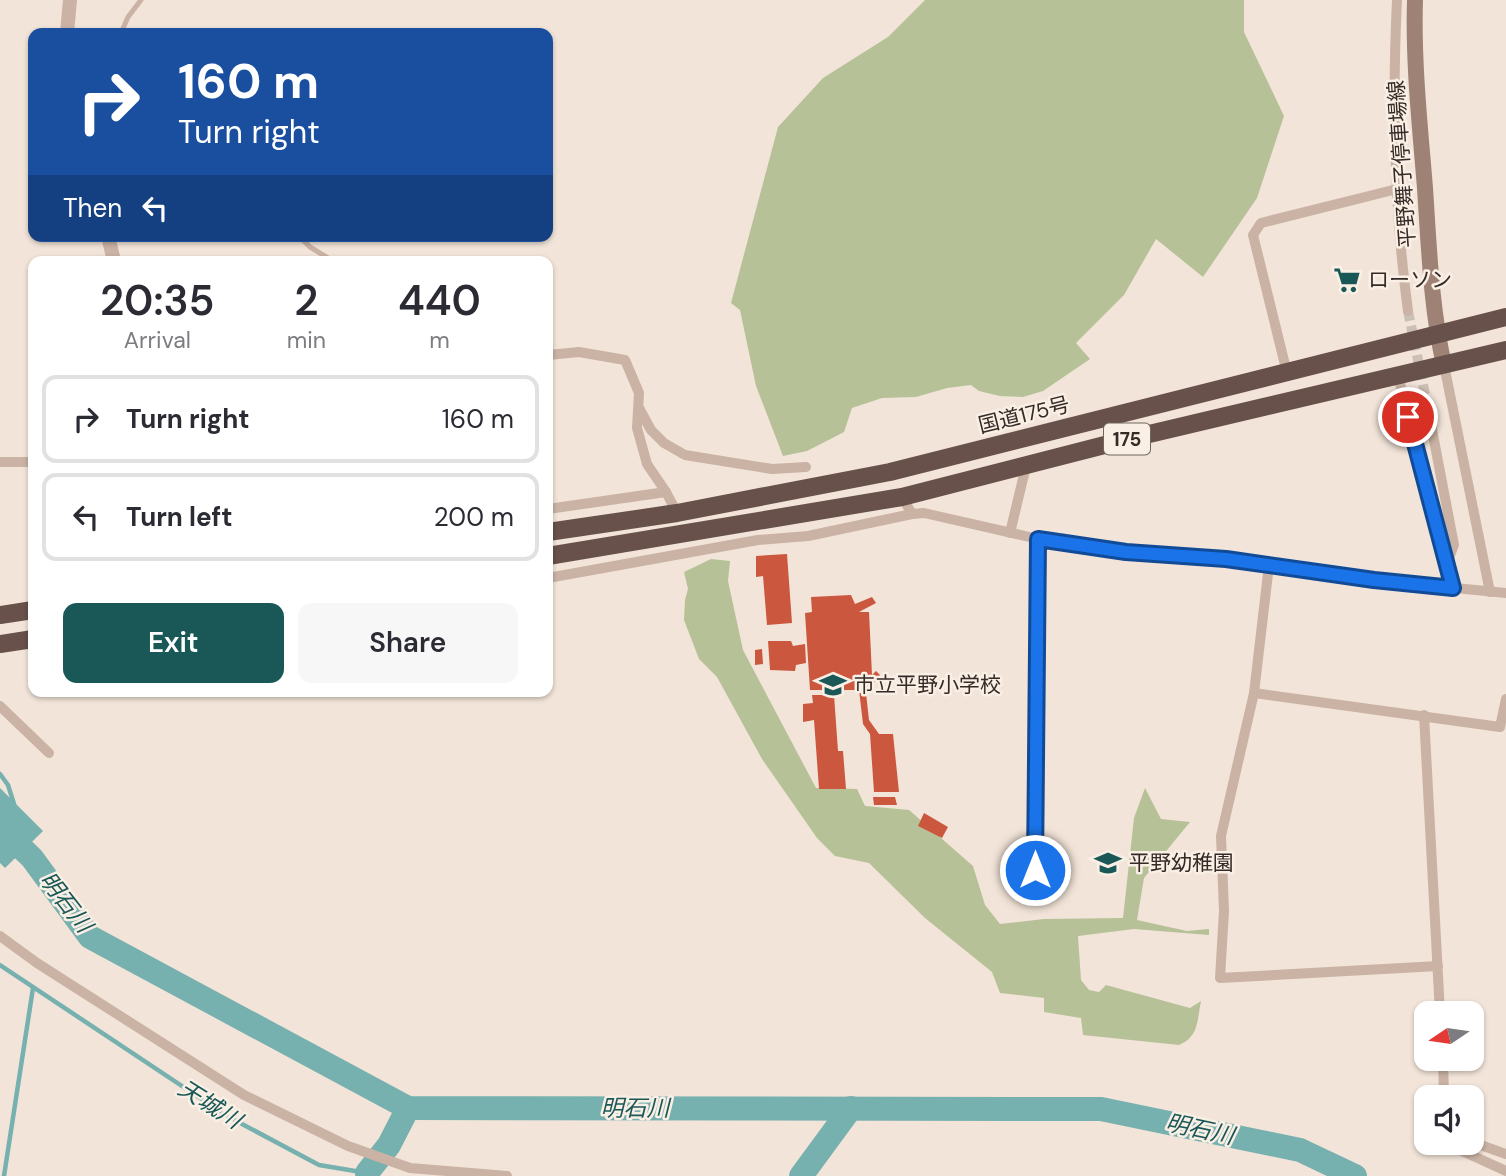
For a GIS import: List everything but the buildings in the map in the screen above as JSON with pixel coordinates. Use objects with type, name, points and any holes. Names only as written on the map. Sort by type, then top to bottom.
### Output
[{"type":"highway","name":"国道175号","points":[[553,531],[677,513],[890,472],[1506,317]]},
{"type":"highway","name":"175","points":[[553,555],[902,497],[1142,436],[1506,350]]},
{"type":"highway","points":[[0,615],[28,611]]},
{"type":"highway","points":[[0,645],[28,640]]},
{"type":"main road","name":"平野舞子停車場線","points":[[1415,0],[1416,70],[1437,335],[1444,365]]},
{"type":"street","points":[[67,28],[70,0]]},
{"type":"street","points":[[1397,0],[1394,74],[1397,189],[1408,311]]},
{"type":"street","points":[[1394,74],[1416,70]]},
{"type":"street","points":[[1287,373],[1253,234],[1261,223],[1397,189]]},
{"type":"street","points":[[553,355],[579,352],[625,360],[639,393],[637,428],[647,464],[677,513]]},
{"type":"street","points":[[1444,365],[1490,592]]},
{"type":"street","points":[[1398,376],[1453,588]]},
{"type":"street","points":[[638,407],[651,430],[664,443],[685,455],[772,469],[806,467]]},
{"type":"street","points":[[1429,415],[1454,545],[1447,563]]},
{"type":"street","points":[[0,462],[28,462]]},
{"type":"street","points":[[1010,533],[1026,466]]},
{"type":"street","points":[[553,508],[666,492]]},
{"type":"street","points":[[902,497],[912,514]]},
{"type":"street","points":[[553,577],[758,540],[808,536],[924,513],[1038,539],[1126,552],[1269,565],[1374,580],[1506,593]]},
{"type":"street","points":[[1035,870],[1038,539]]},
{"type":"street","points":[[1269,565],[1254,693],[1221,836],[1224,911],[1220,978],[1438,966]]},
{"type":"street","points":[[1254,693],[1424,715],[1503,731],[1506,699]]},
{"type":"street","points":[[0,706],[49,753]]},
{"type":"street","points":[[1424,715],[1439,1001]]},
{"type":"street","points":[[0,936],[37,963],[244,1095],[348,1146],[410,1168],[507,1176]]},
{"type":"street","points":[[1484,1146],[1506,1154]]},
{"type":"street","points":[[1471,1155],[1506,1171]]},
{"type":"lane","points":[[123,28],[141,0]]},
{"type":"lane","points":[[305,242],[325,256]]},
{"type":"green space","points":[[925,0],[1244,0],[1244,32],[1284,116],[1257,198],[1203,277],[1156,239],[1124,295],[1076,343],[1090,359],[1043,391],[1023,397],[1000,396],[979,391],[971,385],[947,388],[916,397],[882,398],[852,408],[844,432],[807,451],[783,456],[756,386],[740,310],[731,303],[778,127],[823,78],[888,37]]},
{"type":"green space","points":[[711,559],[730,561],[728,581],[743,650],[816,788],[857,789],[865,806],[909,810],[973,866],[985,905],[1000,924],[1044,919],[1123,918],[1134,818],[1145,788],[1161,819],[1190,822],[1144,878],[1137,920],[1187,931],[1209,929],[1209,935],[1134,929],[1078,936],[1081,980],[1089,990],[1099,992],[1106,985],[1190,1008],[1201,1001],[1194,1033],[1186,1042],[1179,1045],[1083,1035],[1081,1018],[1044,1012],[1044,998],[1000,993],[992,972],[925,918],[869,863],[835,856],[817,838],[762,759],[717,677],[699,659],[684,620],[688,589],[684,572]]},
{"type":"water","points":[[0,788],[43,831],[5,868],[0,863]]},
{"type":"waterway","points":[[0,774],[8,785],[14,804]]},
{"type":"waterway","name":"明石川","points":[[0,827],[32,858],[90,937],[408,1108],[1101,1109],[1300,1150],[1355,1176]]},
{"type":"waterway","name":"天城川","points":[[0,965],[227,1116],[319,1165],[367,1173],[366,1176]]},
{"type":"waterway","points":[[4,1176],[33,988]]},
{"type":"waterway","name":"天城川","points":[[367,1173],[389,1145],[408,1108]]},
{"type":"waterway","points":[[801,1176],[851,1108]]},
{"type":"tunnel","points":[[1408,311],[1429,414]]},
{"type":"place","name":"ローソン","points":[[1347,280]]},
{"type":"place","name":"市立平野小学校","points":[[833,685]]},
{"type":"place","name":"平野幼稚園","points":[[1108,863]]},
{"type":"route","points":[[1035,870],[1038,539],[1126,552],[1226,559],[1453,588],[1408,417]]}]
